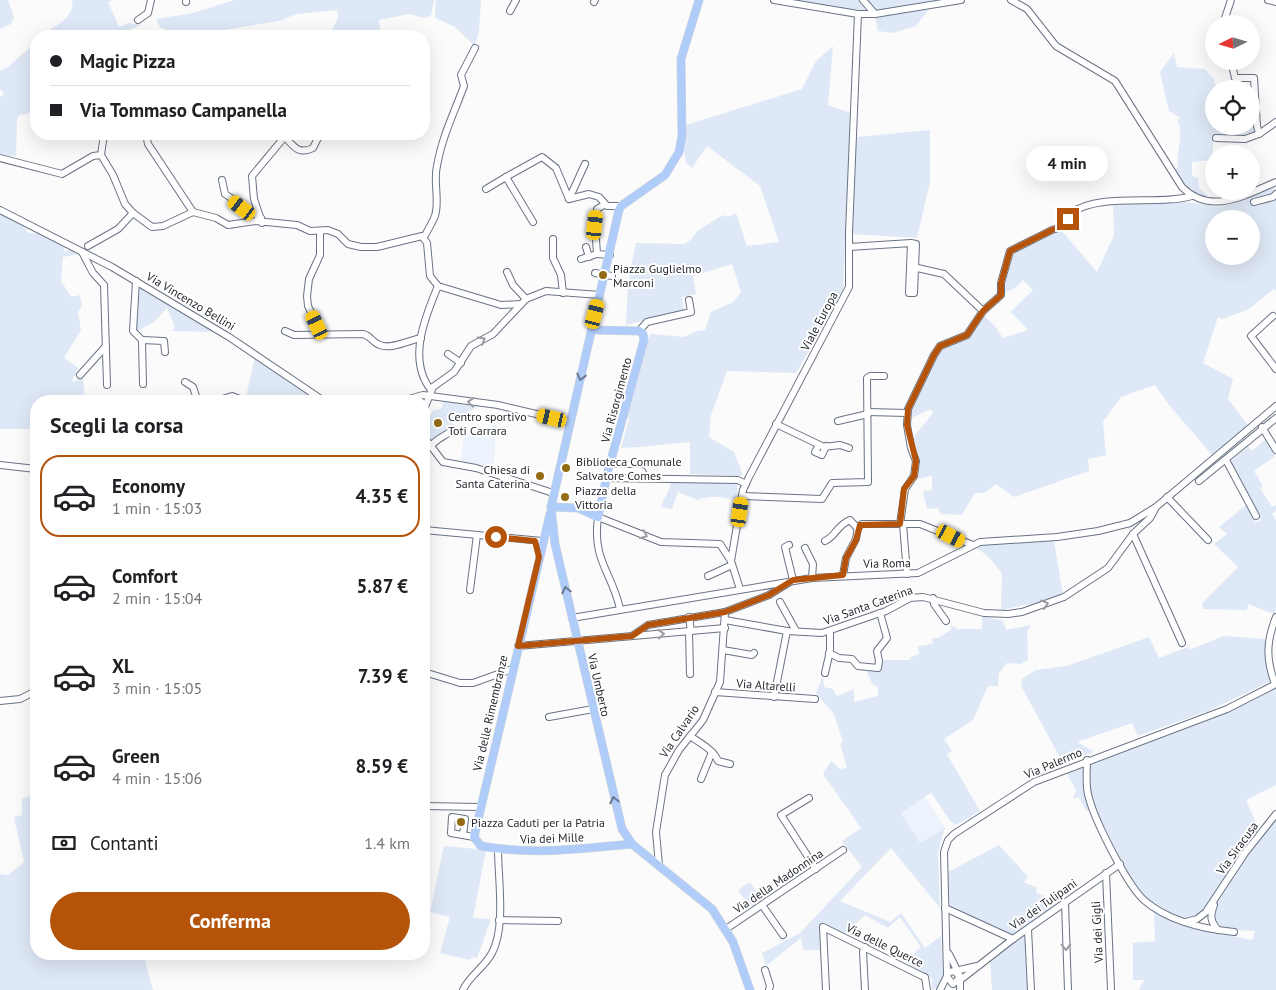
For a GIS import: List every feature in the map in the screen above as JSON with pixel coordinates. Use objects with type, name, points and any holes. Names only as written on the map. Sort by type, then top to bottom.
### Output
[{"type":"main road","points":[[621,206],[665,176],[676,160],[682,136],[680,69],[698,0]]},
{"type":"main road","name":"Via Umberto","points":[[621,206],[607,275],[600,295],[553,493],[549,533],[578,641],[619,821],[625,836],[632,844],[712,910],[736,949],[750,990]]},
{"type":"main road","points":[[592,330],[641,334]]},
{"type":"main road","name":"Via Risorgimento","points":[[598,518],[641,334]]},
{"type":"main road","points":[[551,507],[578,508],[598,518]]},
{"type":"main road","name":"Via delle Rimembranze","points":[[474,839],[539,557],[539,541],[549,533]]},
{"type":"main road","name":"Via dei Mille","points":[[474,839],[481,846],[536,851],[598,848],[632,844]]},
{"type":"street","points":[[138,20],[148,13],[151,0]]},
{"type":"street","points":[[510,11],[516,0]]},
{"type":"street","points":[[774,0],[858,14],[875,14],[962,0]]},
{"type":"street","points":[[863,0],[875,14]]},
{"type":"street","points":[[1011,0],[1027,9],[1056,46],[1115,81],[1182,187],[1192,196],[1211,202],[1236,199],[1276,182]]},
{"type":"street","points":[[1226,15],[1231,0]]},
{"type":"street","points":[[1268,0],[1276,2]]},
{"type":"street","name":"Viale Europa","points":[[731,563],[742,496],[746,484],[850,287],[849,247],[858,14]]},
{"type":"street","points":[[475,48],[461,75],[464,86],[443,138],[436,170],[435,215],[424,237],[430,276],[438,286],[501,305],[523,301]]},
{"type":"street","points":[[1233,70],[1235,78],[1254,78],[1254,80]]},
{"type":"street","points":[[1260,133],[1276,122]]},
{"type":"street","points":[[1216,138],[1245,139],[1256,135]]},
{"type":"street","points":[[104,140],[101,155],[113,175],[124,204],[148,226],[157,227],[193,212],[216,218],[228,225],[261,220],[297,225],[307,230],[320,232],[328,230],[338,234],[348,244],[361,247],[378,247],[418,236],[424,237]]},
{"type":"street","points":[[147,140],[193,212]]},
{"type":"street","points":[[261,220],[254,199],[252,176],[282,140]]},
{"type":"street","points":[[289,140],[295,149],[305,151],[313,148],[317,140]]},
{"type":"street","points":[[0,158],[62,174],[93,156],[101,155]]},
{"type":"street","points":[[486,189],[542,157],[559,173],[569,199]]},
{"type":"street","points":[[569,199],[585,164]]},
{"type":"street","points":[[506,177],[533,222]]},
{"type":"street","points":[[222,180],[225,194],[261,220]]},
{"type":"street","points":[[569,199],[589,194],[599,197],[604,205]]},
{"type":"street","points":[[1254,202],[1276,194]]},
{"type":"street","points":[[906,574],[901,524],[904,489],[914,476],[916,461],[911,448],[908,413],[934,355],[940,346],[967,335],[983,311],[1001,295],[1001,283],[1010,251],[1052,230],[1068,225],[1068,219],[1076,210],[1087,205],[1113,202],[1142,202],[1166,198],[1179,200],[1192,196]]},
{"type":"street","points":[[597,254],[597,209],[604,205],[621,206]]},
{"type":"street","name":"Via Vincenzo Bellini","points":[[0,210],[82,251],[136,281],[229,336],[315,395]]},
{"type":"street","points":[[88,246],[118,229],[133,213]]},
{"type":"street","points":[[317,325],[308,306],[307,296],[309,279],[320,254],[320,232]]},
{"type":"street","points":[[553,239],[553,258],[561,275],[563,293]]},
{"type":"street","points":[[849,247],[916,244],[912,267],[938,271],[948,277],[983,311]]},
{"type":"street","points":[[586,248],[589,256]]},
{"type":"street","points":[[82,251],[93,273],[104,286],[107,385]]},
{"type":"street","points":[[581,259],[597,254],[610,255]]},
{"type":"street","points":[[507,272],[523,301]]},
{"type":"street","points":[[595,273],[607,275]]},
{"type":"street","points":[[136,281],[133,331],[142,340],[143,384]]},
{"type":"street","points":[[438,286],[423,321],[421,338],[421,372],[429,391],[440,398],[498,405],[570,422]]},
{"type":"street","points":[[418,395],[429,391],[454,372],[471,346],[492,334],[523,301],[538,292],[600,295]]},
{"type":"street","points":[[641,334],[654,321],[691,312],[688,300]]},
{"type":"street","points":[[1273,316],[1251,336],[1275,365]]},
{"type":"street","points":[[285,331],[294,335],[363,334],[371,337],[377,344],[385,346],[421,338]]},
{"type":"street","points":[[142,340],[164,340],[165,352]]},
{"type":"street","points":[[80,375],[106,346]]},
{"type":"street","points":[[448,354],[461,363]]},
{"type":"street","points":[[742,496],[822,498],[832,483],[868,482],[867,378],[884,376]]},
{"type":"street","points":[[185,382],[193,387],[196,395]]},
{"type":"street","points":[[428,395],[429,391]]},
{"type":"street","name":"Via Roma","points":[[572,618],[793,580],[843,575],[918,574],[933,568],[973,545],[987,540],[1058,537],[1098,531],[1130,523],[1156,507],[1276,406]]},
{"type":"street","points":[[838,421],[868,413],[908,413]]},
{"type":"street","points":[[1199,481],[1276,418]]},
{"type":"street","points":[[1259,422],[1276,450]]},
{"type":"street","points":[[776,424],[823,445],[840,445],[849,448]]},
{"type":"street","points":[[453,429],[449,433],[440,436],[430,446],[443,462],[476,468],[553,493]]},
{"type":"street","points":[[1226,460],[1256,516]]},
{"type":"street","points":[[0,465],[30,468]]},
{"type":"street","points":[[607,475],[738,480],[746,484]]},
{"type":"street","points":[[1167,497],[1208,540]]},
{"type":"street","name":"Via Santa Caterina","points":[[725,620],[787,631],[830,632],[880,613],[910,598],[932,598],[998,614],[1022,612],[1064,598],[1108,568],[1133,534],[1150,518],[1156,507]]},
{"type":"street","points":[[598,518],[661,542],[734,546]]},
{"type":"street","name":"Via Risorgimento","points":[[598,518],[597,536],[600,560],[616,590],[620,609]]},
{"type":"street","points":[[825,541],[830,538],[840,524],[850,520],[858,528]]},
{"type":"street","points":[[858,528],[865,524],[920,524],[973,545]]},
{"type":"street","points":[[843,575],[846,558],[856,540],[858,528]]},
{"type":"street","points":[[430,531],[539,541]]},
{"type":"street","points":[[1133,534],[1182,643]]},
{"type":"street","points":[[470,590],[477,535]]},
{"type":"street","points":[[720,544],[731,563],[740,589]]},
{"type":"street","points":[[632,636],[648,625],[725,612],[769,595],[793,580],[785,546],[789,545]]},
{"type":"street","points":[[805,548],[814,564],[812,578]]},
{"type":"street","points":[[708,576],[731,563]]},
{"type":"street","points":[[932,598],[946,621]]},
{"type":"street","points":[[780,602],[796,631]]},
{"type":"street","name":"Via Calvario","points":[[659,865],[656,832],[665,775],[679,750],[703,720],[720,682],[725,612]]},
{"type":"street","points":[[829,653],[839,658],[852,658],[858,666],[878,668],[877,651],[888,638],[880,613]]},
{"type":"street","points":[[689,617],[690,674]]},
{"type":"street","points":[[1276,617],[1268,640],[1268,650],[1276,684]]},
{"type":"street","points":[[518,646],[724,628]]},
{"type":"street","points":[[774,697],[787,631]]},
{"type":"street","points":[[825,674],[830,632]]},
{"type":"street","points":[[723,650],[752,655],[754,653]]},
{"type":"street","points":[[430,674],[460,683],[473,683],[512,669]]},
{"type":"street","name":"Via Palermo","points":[[947,977],[944,852],[948,840],[954,834],[1028,785],[1087,760],[1227,709],[1276,684]]},
{"type":"street","name":"Via Altarelli","points":[[715,692],[815,699]]},
{"type":"street","points":[[0,701],[20,699],[30,694]]},
{"type":"street","points":[[549,717],[593,709]]},
{"type":"street","points":[[690,736],[712,752],[718,761],[730,764]]},
{"type":"street","points":[[700,779],[712,752]]},
{"type":"street","points":[[1087,760],[1086,781],[1088,798],[1133,888],[1145,901],[1185,922],[1201,927],[1234,932]]},
{"type":"street","points":[[809,798],[781,815],[816,869]]},
{"type":"street","points":[[430,806],[480,807]]},
{"type":"street","name":"Via Siracusa","points":[[1201,927],[1206,924],[1208,914],[1218,895],[1245,853],[1276,814]]},
{"type":"street","points":[[463,835],[474,839]]},
{"type":"street","points":[[463,990],[467,981],[480,971],[492,953],[499,936],[498,849]]},
{"type":"street","points":[[650,857],[657,850]]},
{"type":"street","name":"Via della Madonnina","points":[[726,930],[843,850]]},
{"type":"street","name":"Via dei Tulipani","points":[[958,979],[1120,864]]},
{"type":"street","name":"Via dei Gigli","points":[[1106,873],[1111,990]]},
{"type":"street","points":[[1065,903],[1068,990]]},
{"type":"street","points":[[762,905],[784,935]]},
{"type":"street","points":[[945,908],[1013,939]]},
{"type":"street","points":[[1185,922],[1208,914],[1212,923],[1219,930]]},
{"type":"street","points":[[499,920],[558,921]]},
{"type":"street","name":"Via delle Querce","points":[[826,990],[823,927],[925,978],[927,990]]},
{"type":"street","points":[[1028,929],[1031,990]]},
{"type":"street","points":[[865,947],[863,952],[865,990]]},
{"type":"street","points":[[947,948],[958,979]]},
{"type":"street","points":[[765,970],[770,986],[769,990]]},
{"type":"street","points":[[940,990],[949,972],[958,979]]},
{"type":"street","points":[[947,977],[948,982],[958,979]]},
{"type":"street","points":[[947,990],[958,979]]},
{"type":"shaded area","points":[[0,0],[8,0],[14,17],[11,24],[0,29]]},
{"type":"shaded area","points":[[72,0],[112,0],[108,2],[119,27],[129,23],[141,25],[129,30],[50,30],[67,17],[71,12]]},
{"type":"shaded area","points":[[234,0],[434,0],[431,16],[424,18],[409,14],[379,20],[380,30],[333,30],[338,17],[337,10],[297,14],[279,21],[224,30],[164,30],[164,28],[160,28],[156,19],[193,13]]},
{"type":"shaded area","points":[[436,0],[481,0],[479,30],[475,46],[455,27],[435,18]]},
{"type":"shaded area","points":[[793,0],[861,0],[870,10],[848,9]]},
{"type":"shaded area","points":[[867,0],[944,0],[877,12]]},
{"type":"shaded area","points":[[929,9],[916,26],[893,33],[878,31],[875,17]]},
{"type":"shaded area","points":[[833,46],[828,105],[850,113],[843,291],[796,373],[727,371],[711,415],[709,437],[734,452],[743,475],[690,474],[690,442],[621,448],[629,419],[626,416],[650,334],[684,337],[697,331],[705,330],[711,312],[733,302],[741,292],[732,264],[693,276],[696,294],[682,297],[684,311],[626,325],[628,282],[636,243],[684,244],[691,240],[697,231],[723,215],[728,217],[736,213],[747,246],[779,242],[760,186],[707,146],[692,168],[686,163],[684,151],[686,125],[802,89],[816,61]]},
{"type":"shaded area","points":[[30,47],[30,112],[19,115],[17,119],[16,156],[0,156],[0,97],[4,94],[0,89],[0,71],[8,67]]},
{"type":"shaded area","points":[[1174,53],[1177,67],[1205,69],[1214,80],[1205,80],[1205,135],[1214,135],[1213,145],[1205,145],[1205,161],[1192,162],[1192,176],[1198,178],[1199,188],[1205,193],[1205,198],[1188,189],[1175,170],[1178,166],[1180,136],[1177,120],[1181,118],[1169,111],[1160,72]]},
{"type":"shaded area","points":[[930,130],[930,182],[917,238],[852,234],[857,137]]},
{"type":"shaded area","points":[[1276,185],[1274,194],[1257,203],[1260,204],[1276,197],[1276,291],[1274,289],[1249,309],[1222,319],[1218,317],[1203,363],[1233,379],[1228,399],[1248,425],[1212,455],[1169,405],[1155,385],[1121,397],[1103,422],[1106,455],[1088,459],[1089,471],[1014,497],[996,484],[984,493],[975,493],[962,515],[941,514],[938,508],[927,509],[923,491],[932,490],[932,476],[916,479],[919,458],[913,448],[912,439],[933,413],[931,409],[909,419],[910,409],[921,392],[937,354],[945,347],[971,336],[984,316],[994,325],[1003,338],[1028,330],[1011,312],[1033,290],[1023,280],[1015,288],[1004,293],[1005,270],[1009,258],[1015,249],[1061,230],[1097,272],[1114,235],[1113,203],[1140,204],[1150,201],[1173,200],[1220,207],[1242,200],[1260,200],[1260,192]]},
{"type":"shaded area","points":[[0,213],[22,224],[27,232],[34,234],[36,232],[65,247],[63,249],[65,252],[70,249],[80,254],[63,257],[61,281],[71,297],[80,295],[82,305],[78,312],[81,330],[64,358],[78,368],[72,381],[75,382],[80,377],[83,377],[84,395],[30,395],[30,429],[0,429]]},
{"type":"shaded area","points":[[140,287],[215,332],[172,331],[175,327],[167,308],[154,322],[136,332]]},
{"type":"shaded area","points":[[255,356],[310,395],[246,395]]},
{"type":"shaded area","name":"Centro sportivo Toti Carrara","points":[[443,401],[478,407],[467,412],[468,417],[460,419],[457,417],[451,421],[453,425],[432,443],[430,440],[430,415],[434,410],[442,408]]},
{"type":"shaded area","points":[[477,425],[486,429],[496,425],[494,467],[461,461],[464,433],[470,432],[469,428]]},
{"type":"shaded area","points":[[1266,439],[1275,456],[1254,471],[1263,486],[1260,488],[1272,507],[1276,505],[1276,511],[1272,514],[1276,520],[1276,610],[1274,614],[1248,604],[1247,610],[1203,609],[1202,603],[1238,567],[1214,544],[1227,534],[1219,527],[1246,505],[1255,523],[1261,520],[1230,462],[1248,446],[1252,451]]},
{"type":"shaded area","points":[[671,482],[737,483],[738,500],[713,497],[698,500],[678,492],[672,509],[661,507]]},
{"type":"shaded area","points":[[1054,541],[1063,595],[1029,606],[1028,604],[1001,610],[1002,574],[989,557],[976,548],[988,544]]},
{"type":"shaded area","points":[[982,616],[1003,621],[1006,630],[1031,625],[1027,632],[1028,660],[1021,664],[1007,663],[999,673],[998,686],[988,686],[973,720],[944,739],[952,751],[947,754],[980,811],[956,825],[951,822],[931,793],[901,813],[920,843],[945,828],[938,852],[940,908],[891,848],[840,901],[890,922],[901,913],[925,948],[941,936],[943,976],[938,987],[932,990],[932,978],[905,962],[921,947],[900,917],[888,928],[865,915],[844,935],[821,924],[822,950],[803,950],[801,938],[766,966],[762,953],[800,933],[862,867],[842,841],[861,828],[823,774],[831,761],[840,769],[847,768],[840,743],[843,742],[834,714],[816,693],[823,676],[824,687],[833,689],[837,696],[854,689],[854,702],[878,696],[878,687],[872,684],[866,670],[880,671],[880,660],[910,660],[911,657],[919,654],[918,646],[933,644],[932,638],[938,638],[951,630],[951,625],[958,629],[982,629]]},
{"type":"shaded area","points":[[1224,636],[1265,639],[1265,658],[1271,681],[1208,711],[1138,736],[1132,723],[1077,742],[1094,752],[1063,763],[1021,686],[1022,679],[1036,670],[1067,666],[1149,637],[1159,658],[1188,647],[1189,650]]},
{"type":"shaded area","points":[[1276,687],[1276,785],[1246,800],[1259,830],[1202,914],[1190,919],[1181,919],[1148,899],[1134,884],[1091,797],[1090,763],[1208,720]]},
{"type":"shaded area","points":[[1084,765],[1082,780],[1090,808],[1086,811],[1079,797],[1073,799],[1076,790],[1066,772]]},
{"type":"shaded area","points":[[30,796],[30,960],[145,960],[153,990],[0,990],[0,874],[8,875],[24,862],[14,817],[22,815],[22,799]]},
{"type":"shaded area","points":[[925,797],[945,828],[920,843],[901,813]]},
{"type":"shaded area","points":[[1276,819],[1276,990],[1139,990],[1144,980],[1133,980],[1133,943],[1155,941],[1154,911],[1191,928],[1252,940],[1255,931],[1220,929],[1215,924],[1213,916],[1215,906],[1229,881]]},
{"type":"shaded area","points":[[999,845],[1028,877],[1024,882],[1037,888],[1036,893],[1060,902],[1013,936],[950,907],[948,872]]},
{"type":"shaded area","points":[[444,846],[486,850],[473,918],[491,919],[477,958],[472,957],[470,960],[440,953],[450,917],[430,912]]},
{"type":"shaded area","points":[[750,882],[762,900],[750,908],[738,890]]},
{"type":"shaded area","points":[[1025,933],[1028,990],[992,990],[990,960]]},
{"type":"place","name":"Piazza Guglielmo Marconi","points":[[603,275]]},
{"type":"place","name":"Centro sportivo Toti Carrara","points":[[438,423]]},
{"type":"place","name":"Biblioteca Comunale Salvatore Comes","points":[[566,468]]},
{"type":"place","name":"Chiesa di Santa Caterina","points":[[540,476]]},
{"type":"place","name":"Piazza della Vittoria","points":[[565,497]]},
{"type":"place","name":"Piazza Caduti per la Patria","points":[[461,822]]},
{"type":"route","points":[[496,537],[535,541],[538,550],[539,557],[518,646],[632,636],[648,625],[725,612],[769,595],[793,580],[843,575],[846,558],[856,540],[860,525],[900,524],[904,489],[914,476],[916,461],[911,448],[907,425],[908,409],[918,392],[934,355],[940,346],[967,335],[976,325],[983,311],[999,298],[1010,251],[1014,247],[1068,225],[1068,219]]}]
